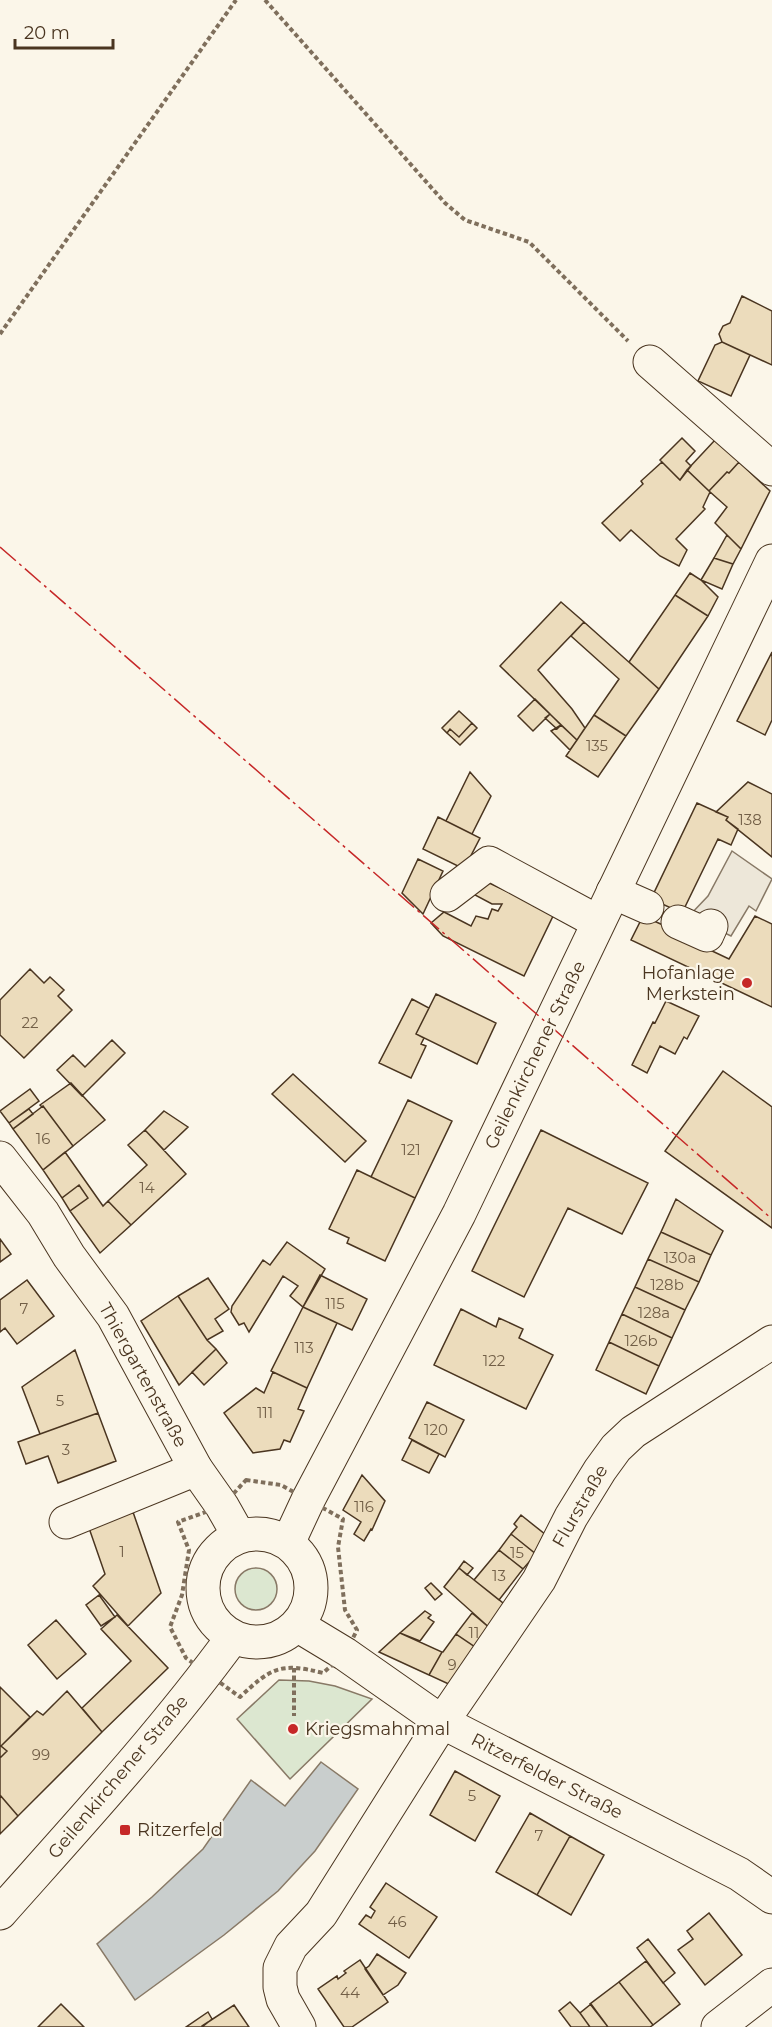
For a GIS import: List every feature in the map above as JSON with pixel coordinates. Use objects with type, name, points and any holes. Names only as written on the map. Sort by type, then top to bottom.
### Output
[{"type":"main road","points":[[650,362],[772,469]]},
{"type":"main road","name":"Geilenkirchener Straße","points":[[288,1543],[308,1500],[459,1214],[772,561]]},
{"type":"main road","points":[[447,895],[489,863],[598,922]]},
{"type":"main road","points":[[613,892],[647,907]]},
{"type":"main road","points":[[678,922],[707,934],[711,926]]},
{"type":"main road","name":"Thiergartenstraße","points":[[0,1158],[43,1213],[69,1256],[114,1316],[196,1469],[222,1506],[239,1536]]},
{"type":"main road","name":"Flurstraße","points":[[299,2027],[283,1999],[280,1987],[280,1968],[291,1946],[321,1914],[442,1722],[538,1581],[600,1470],[616,1448],[633,1432],[772,1342]]},
{"type":"main road","points":[[66,1522],[196,1469]]},
{"type":"main road","points":[[252,1533],[277,1537],[288,1543],[301,1556],[309,1573],[312,1591],[307,1609],[297,1625],[283,1636],[267,1641],[249,1642],[233,1637],[218,1626],[208,1611],[203,1594],[204,1576],[211,1559],[223,1545],[239,1536],[252,1533]]},
{"type":"main road","name":"Ritzerfelder Straße","points":[[297,1625],[345,1654],[442,1722],[739,1874],[772,1897]]},
{"type":"main road","name":"Geilenkirchener Straße","points":[[0,1913],[114,1786],[207,1673],[233,1637]]},
{"type":"main road","points":[[718,2027],[772,1985]]},
{"type":"path","points":[[0,334],[236,0]]},
{"type":"path","points":[[265,0],[445,203],[465,220],[529,242],[650,362]]},
{"type":"path","points":[[246,1480],[281,1485],[308,1500],[343,1519],[338,1547],[345,1610],[357,1630],[345,1654],[323,1673],[294,1668],[277,1668],[260,1678],[240,1697],[186,1658],[170,1627],[182,1595],[189,1550],[178,1522],[222,1506],[246,1480]]},
{"type":"path","points":[[294,1668],[294,1716]]},
{"type":"green space","points":[[256,1568],[271,1574],[277,1589],[271,1604],[256,1610],[241,1604],[235,1589],[241,1574]]},
{"type":"green space","points":[[279,1680],[309,1681],[335,1686],[372,1699],[290,1779],[237,1719]]},
{"type":"shaded area","points":[[732,851],[772,879],[756,911],[749,906],[731,936],[689,916],[708,896]]},
{"type":"shaded area","points":[[321,1762],[358,1789],[315,1851],[278,1891],[224,1935],[135,2000],[97,1944],[203,1849],[251,1780],[285,1806]]},
{"type":"building","points":[[742,296],[772,311],[772,365],[722,342],[719,334],[723,326],[730,323]]},
{"type":"building","points":[[722,342],[750,355],[731,396],[698,381],[715,345]]},
{"type":"building","points":[[682,438],[695,451],[686,461],[691,466],[680,480],[660,460]]},
{"type":"building","points":[[715,440],[739,462],[709,491],[687,470]]},
{"type":"building","points":[[662,462],[680,480],[687,470],[710,492],[703,507],[705,509],[676,539],[687,550],[679,566],[660,556],[631,530],[620,541],[602,523],[643,484],[641,481]]},
{"type":"building","points":[[739,462],[770,491],[741,549],[715,523],[727,507],[709,491]]},
{"type":"building","points":[[727,535],[741,549],[733,564],[714,558]]},
{"type":"building","points":[[714,558],[733,564],[722,589],[701,580]]},
{"type":"building","points":[[690,573],[701,580],[718,597],[708,616],[675,595]]},
{"type":"building","points":[[675,595],[708,616],[659,689],[629,662]]},
{"type":"building","points":[[561,602],[584,622],[538,670],[572,709],[585,728],[577,740],[500,666]]},
{"type":"building","points":[[584,622],[659,689],[626,736],[594,715],[619,679],[571,636]]},
{"type":"building","points":[[772,652],[772,720],[765,735],[737,721]]},
{"type":"building","points":[[535,699],[550,714],[533,731],[518,716]]},
{"type":"building","points":[[459,711],[472,723],[459,737],[450,729],[447,733],[442,728]]},
{"type":"building","points":[[550,714],[561,725],[557,729],[545,718]]},
{"type":"building","points":[[594,715],[626,736],[598,777],[566,756]]},
{"type":"building","points":[[472,723],[477,728],[460,745],[447,733],[450,729],[459,737]]},
{"type":"building","points":[[561,725],[577,740],[570,750],[551,731]]},
{"type":"building","points":[[470,772],[491,796],[472,834],[446,821]]},
{"type":"building","points":[[748,782],[772,794],[772,857],[726,820],[728,817],[716,812]]},
{"type":"building","points":[[697,803],[728,817],[726,820],[738,829],[731,845],[718,839],[682,913],[651,899]]},
{"type":"building","points":[[438,817],[480,838],[464,869],[423,849]]},
{"type":"building","points":[[418,859],[443,871],[423,914],[402,893]]},
{"type":"building","points":[[483,880],[554,914],[524,976],[443,936],[431,923],[444,912],[471,926],[476,916],[488,919],[492,909],[498,911],[502,904],[492,904],[475,895]]},
{"type":"building","name":"Hofanlage Merkstein","points":[[643,916],[729,959],[755,916],[772,924],[772,1007],[631,940]]},
{"type":"building","points":[[30,969],[44,983],[50,977],[64,990],[58,996],[72,1010],[24,1058],[0,1035],[0,1000]]},
{"type":"building","points":[[436,994],[496,1023],[477,1064],[416,1034]]},
{"type":"building","points":[[412,999],[429,1008],[416,1034],[424,1038],[421,1044],[426,1046],[411,1078],[379,1063]]},
{"type":"building","points":[[666,1001],[699,1016],[687,1039],[684,1037],[675,1054],[660,1046],[647,1073],[632,1065]]},
{"type":"building","points":[[112,1040],[125,1053],[82,1096],[57,1070],[73,1055],[85,1067]]},
{"type":"building","points":[[723,1071],[772,1107],[772,1228],[665,1151]]},
{"type":"building","points":[[293,1074],[366,1141],[345,1162],[272,1094]]},
{"type":"building","points":[[71,1083],[105,1120],[73,1146],[40,1105]]},
{"type":"building","points":[[30,1089],[39,1101],[9,1123],[0,1111]]},
{"type":"building","points":[[408,1100],[452,1121],[415,1198],[371,1177]]},
{"type":"building","points":[[43,1106],[73,1146],[43,1170],[13,1129]]},
{"type":"building","points":[[29,1109],[33,1114],[13,1129],[9,1123]]},
{"type":"building","points":[[164,1111],[188,1127],[164,1150],[145,1130]]},
{"type":"building","points":[[145,1130],[186,1174],[131,1225],[108,1201],[147,1165],[128,1145]]},
{"type":"building","points":[[541,1130],[648,1183],[622,1234],[568,1208],[524,1297],[472,1271]]},
{"type":"building","points":[[65,1152],[103,1206],[108,1201],[131,1225],[100,1253],[70,1211],[88,1198],[79,1185],[62,1198],[43,1170]]},
{"type":"building","points":[[357,1170],[415,1198],[385,1261],[347,1243],[349,1238],[329,1229]]},
{"type":"building","points":[[79,1185],[88,1198],[70,1211],[62,1198]]},
{"type":"building","points":[[676,1199],[723,1231],[711,1255],[661,1232]]},
{"type":"building","points":[[661,1232],[711,1255],[699,1282],[648,1259]]},
{"type":"building","points":[[0,1239],[11,1254],[0,1262]]},
{"type":"building","points":[[287,1242],[325,1269],[303,1307],[290,1296],[298,1286],[283,1276],[249,1332],[244,1323],[239,1325],[231,1312],[232,1306],[263,1260],[270,1265]]},
{"type":"building","points":[[648,1259],[699,1282],[685,1310],[635,1287]]},
{"type":"building","points":[[320,1275],[367,1299],[352,1330],[303,1307]]},
{"type":"building","points":[[208,1278],[229,1309],[215,1319],[223,1331],[207,1340],[178,1296]]},
{"type":"building","points":[[27,1280],[54,1316],[17,1344],[5,1328],[0,1332],[0,1300]]},
{"type":"building","points":[[635,1287],[685,1310],[672,1338],[622,1314]]},
{"type":"building","points":[[178,1296],[207,1340],[216,1349],[179,1385],[141,1321]]},
{"type":"building","points":[[303,1307],[337,1323],[307,1388],[271,1371]]},
{"type":"building","points":[[461,1309],[496,1327],[499,1318],[523,1329],[519,1338],[553,1355],[526,1409],[434,1365]]},
{"type":"building","points":[[622,1314],[672,1338],[659,1366],[609,1342]]},
{"type":"building","points":[[609,1342],[659,1366],[646,1394],[596,1370]]},
{"type":"building","points":[[216,1349],[227,1363],[204,1385],[192,1372]]},
{"type":"building","points":[[75,1350],[98,1413],[40,1434],[22,1387]]},
{"type":"building","points":[[273,1372],[307,1388],[298,1409],[304,1411],[290,1442],[284,1440],[280,1449],[253,1453],[224,1413],[256,1388],[264,1393]]},
{"type":"building","points":[[427,1402],[464,1420],[445,1457],[409,1438]]},
{"type":"building","points":[[98,1413],[116,1461],[58,1483],[48,1456],[26,1464],[18,1442]]},
{"type":"building","points":[[412,1440],[439,1454],[429,1473],[402,1460]]},
{"type":"building","points":[[362,1475],[385,1501],[372,1530],[364,1541],[354,1534],[361,1522],[343,1510]]},
{"type":"building","points":[[133,1512],[161,1593],[128,1626],[93,1586],[105,1574],[89,1528]]},
{"type":"building","points":[[521,1515],[546,1535],[536,1554],[511,1534],[517,1527],[514,1524]]},
{"type":"building","points":[[511,1534],[536,1554],[523,1569],[499,1550]]},
{"type":"building","points":[[499,1550],[523,1569],[499,1600],[474,1580]]},
{"type":"building","points":[[464,1561],[473,1568],[467,1575],[459,1568]]},
{"type":"building","points":[[459,1568],[508,1607],[492,1630],[444,1587]]},
{"type":"building","points":[[431,1583],[442,1594],[435,1600],[425,1588]]},
{"type":"building","points":[[99,1595],[115,1617],[101,1626],[86,1605]]},
{"type":"building","points":[[425,1611],[431,1615],[428,1618],[434,1622],[420,1641],[400,1633]]},
{"type":"building","points":[[472,1613],[492,1630],[478,1649],[456,1634]]},
{"type":"building","points":[[117,1615],[168,1668],[102,1732],[82,1708],[131,1661],[101,1629]]},
{"type":"building","points":[[56,1620],[86,1654],[57,1679],[28,1645]]},
{"type":"building","points":[[400,1633],[442,1652],[429,1675],[379,1652]]},
{"type":"building","points":[[456,1634],[478,1649],[453,1686],[429,1675]]},
{"type":"building","points":[[0,1687],[30,1717],[1,1746],[7,1751],[0,1758]]},
{"type":"building","points":[[67,1691],[102,1732],[18,1816],[0,1795],[0,1758],[7,1751],[1,1746],[37,1711],[43,1715]]},
{"type":"building","points":[[455,1771],[500,1796],[475,1841],[430,1815]]},
{"type":"building","points":[[0,1795],[18,1816],[0,1834]]},
{"type":"building","points":[[530,1813],[570,1836],[537,1895],[496,1872]]},
{"type":"building","points":[[570,1836],[604,1855],[571,1915],[537,1895]]},
{"type":"building","points":[[386,1883],[437,1917],[409,1958],[359,1924],[366,1915],[371,1918],[375,1911],[370,1907]]},
{"type":"building","points":[[709,1913],[742,1955],[705,1985],[678,1950],[693,1939],[687,1931]]},
{"type":"building","points":[[648,1939],[675,1973],[663,1983],[637,1948]]},
{"type":"building","points":[[377,1954],[406,1973],[398,1985],[383,1995],[365,1969]]},
{"type":"building","points":[[360,1960],[388,2002],[352,2027],[344,2027],[318,1989],[337,1976],[338,1979],[346,1973],[344,1971]]},
{"type":"building","points":[[646,1961],[680,2004],[653,2025],[619,1982]]},
{"type":"building","points":[[619,1982],[653,2025],[650,2027],[608,2027],[590,2004]]},
{"type":"building","points":[[570,2002],[590,2027],[571,2027],[559,2011]]},
{"type":"building","points":[[61,2004],[84,2027],[38,2027]]},
{"type":"building","points":[[591,2004],[608,2027],[590,2027],[580,2013]]},
{"type":"building","points":[[234,2005],[249,2027],[202,2027],[202,2026]]},
{"type":"building","points":[[208,2012],[212,2019],[202,2027],[186,2027]]},
{"type":"power","points":[[0,547],[772,1219]]},
{"type":"place","name":"Hofanlage Merkstein","points":[[747,983]]},
{"type":"place","name":"Kriegsmahnmal","points":[[293,1729]]},
{"type":"place","name":"Ritzerfeld","points":[[125,1830]]}]
